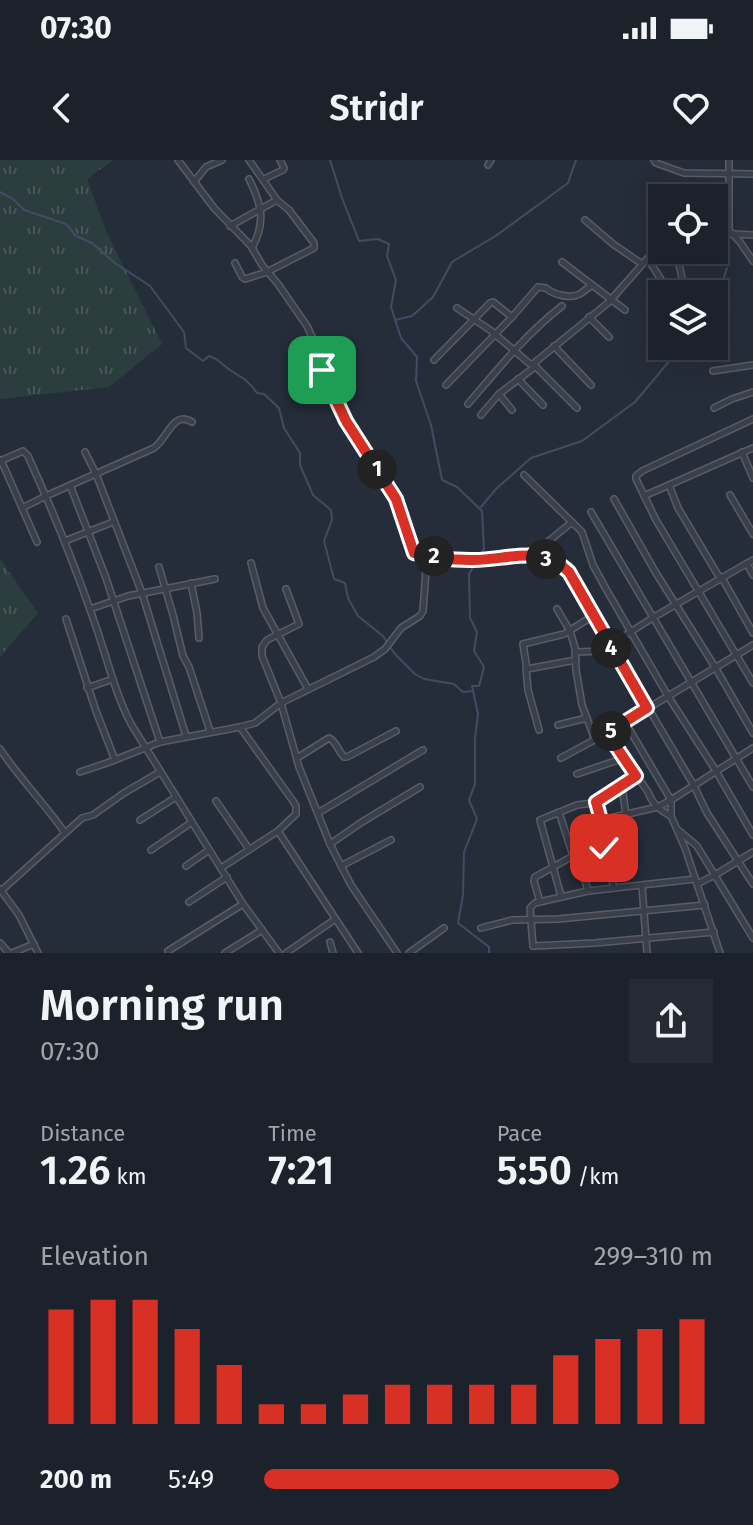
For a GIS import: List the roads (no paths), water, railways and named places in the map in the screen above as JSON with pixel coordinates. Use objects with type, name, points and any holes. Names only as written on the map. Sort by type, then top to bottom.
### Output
[{"type":"street","points":[[178,160],[230,226],[252,248],[307,326],[319,352],[324,375],[346,421],[396,499],[412,551],[427,556],[473,561],[533,554],[566,568],[707,813],[753,884]]},
{"type":"street","points":[[194,182],[206,167],[222,160]]},
{"type":"street","points":[[235,263],[243,279],[267,272],[315,246],[249,160]]},
{"type":"street","points":[[264,179],[283,170],[280,160]]},
{"type":"street","points":[[654,160],[684,173],[753,174]]},
{"type":"street","points":[[729,160],[728,225],[753,261]]},
{"type":"street","points":[[249,179],[258,198],[261,230],[252,248]]},
{"type":"street","points":[[230,226],[277,200]]},
{"type":"street","points":[[585,220],[642,264]]},
{"type":"street","points":[[728,233],[753,235]]},
{"type":"street","points":[[481,415],[499,394],[612,299],[648,259]]},
{"type":"street","points":[[562,262],[625,310]]},
{"type":"street","points":[[679,264],[682,278]]},
{"type":"street","points":[[446,385],[538,287],[546,288],[552,294],[572,296],[592,285]]},
{"type":"street","points":[[434,360],[492,302],[512,317]]},
{"type":"street","points":[[468,404],[515,350],[562,306]]},
{"type":"street","points":[[457,308],[534,365],[577,408]]},
{"type":"street","points":[[589,317],[609,337]]},
{"type":"street","points":[[554,346],[591,385]]},
{"type":"street","points":[[324,375],[348,361]]},
{"type":"street","points":[[713,371],[753,365]]},
{"type":"street","points":[[518,379],[543,405]]},
{"type":"street","points":[[714,408],[753,392]]},
{"type":"street","points":[[499,394],[512,410]]},
{"type":"street","points":[[22,508],[158,445],[181,418],[192,422]]},
{"type":"street","points":[[753,419],[639,473],[636,479],[656,520],[753,683]]},
{"type":"street","points":[[644,496],[753,448]]},
{"type":"street","points":[[37,542],[0,460],[19,452],[26,453],[65,541],[124,712],[243,904],[279,953]]},
{"type":"street","points":[[85,452],[142,593],[186,736]]},
{"type":"street","points":[[742,452],[753,478]]},
{"type":"street","points":[[524,475],[585,537],[593,565],[753,835]]},
{"type":"street","points":[[70,485],[114,600],[160,742]]},
{"type":"street","points":[[669,485],[678,508],[753,633]]},
{"type":"street","points":[[730,495],[753,534]]},
{"type":"street","points":[[614,499],[753,733]]},
{"type":"street","points":[[591,512],[753,787]]},
{"type":"street","points":[[65,541],[113,522]]},
{"type":"street","points":[[533,554],[572,522]]},
{"type":"street","points":[[80,772],[160,742],[255,723],[281,703],[360,665],[385,649],[397,632],[422,614],[427,556]]},
{"type":"street","points":[[575,652],[606,651],[631,631],[753,560]]},
{"type":"street","points":[[251,563],[259,598],[308,689]]},
{"type":"street","points":[[747,564],[753,575]]},
{"type":"street","points":[[159,567],[183,656],[210,731]]},
{"type":"street","points":[[90,609],[142,593],[215,579]]},
{"type":"street","points":[[191,583],[199,638]]},
{"type":"street","points":[[286,589],[299,624],[264,643],[262,656],[330,844],[360,900],[397,953]]},
{"type":"street","points":[[557,609],[570,631],[579,689],[595,740]]},
{"type":"street","points":[[539,730],[528,690],[523,644],[570,631],[593,616]]},
{"type":"street","points":[[66,619],[87,688],[115,760]]},
{"type":"street","points":[[561,758],[753,645]]},
{"type":"street","points":[[526,667],[576,660]]},
{"type":"street","points":[[87,688],[113,679]]},
{"type":"street","points":[[558,725],[587,718]]},
{"type":"street","points":[[625,722],[671,800],[671,816]]},
{"type":"street","points":[[221,868],[278,831],[296,814],[296,806],[240,727]]},
{"type":"street","points":[[297,758],[329,738],[347,757],[396,731]]},
{"type":"street","points":[[607,733],[658,807],[671,816],[678,829],[720,953]]},
{"type":"street","points":[[601,820],[658,807],[753,748]]},
{"type":"street","points":[[0,749],[65,833]]},
{"type":"street","points":[[318,813],[423,750]]},
{"type":"street","points":[[577,774],[624,758]]},
{"type":"street","points":[[38,953],[19,915],[1,889],[82,818],[93,815],[160,772]]},
{"type":"street","points":[[561,897],[540,822],[542,818],[577,805],[596,802],[636,776]]},
{"type":"street","points":[[622,786],[626,815]]},
{"type":"street","points":[[330,844],[420,787]]},
{"type":"street","points":[[140,820],[176,797]]},
{"type":"street","points":[[216,801],[249,849]]},
{"type":"street","points":[[596,802],[614,888]]},
{"type":"street","points":[[559,812],[588,891]]},
{"type":"street","points":[[151,850],[192,822]]},
{"type":"street","points":[[678,829],[693,843],[753,938]]},
{"type":"street","points":[[278,831],[358,953]]},
{"type":"street","points":[[341,866],[391,840]]},
{"type":"street","points":[[685,848],[693,843]]},
{"type":"street","points":[[540,902],[534,879],[575,855],[600,846],[604,848]]},
{"type":"street","points":[[186,866],[209,850]]},
{"type":"street","points":[[714,932],[535,947],[531,906],[588,891],[696,881],[715,875],[753,852]]},
{"type":"street","points":[[189,902],[227,877]]},
{"type":"street","points":[[642,886],[647,953]]},
{"type":"street","points":[[168,951],[243,904]]},
{"type":"street","points":[[481,928],[512,920],[705,905]]},
{"type":"street","points":[[286,953],[334,920]]},
{"type":"street","points":[[409,953],[444,928]]},
{"type":"street","points":[[225,953],[262,930]]},
{"type":"street","points":[[330,942],[333,953]]},
{"type":"street","points":[[0,943],[10,953],[34,944]]},
{"type":"waterway","points":[[330,160],[359,241],[378,239],[389,244],[387,256],[396,280],[391,307],[401,338],[417,357],[416,381],[431,425],[442,480],[457,487],[482,511],[484,549],[479,558]]},
{"type":"waterway","points":[[395,320],[412,316],[433,297],[452,262],[497,235],[568,183],[576,160]]},
{"type":"waterway","points":[[0,192],[24,210],[66,224],[76,236],[92,243],[150,286],[184,332],[186,348],[203,361],[209,356],[216,359],[279,408],[284,428],[300,453],[300,465],[313,495],[331,510],[332,520],[324,541],[334,579],[345,583],[348,598],[358,616],[383,636],[394,653],[415,674],[424,679],[454,684],[463,692],[472,691]]},
{"type":"waterway","points":[[723,280],[727,268]]},
{"type":"waterway","points":[[481,507],[531,458],[582,441],[635,402],[670,360]]},
{"type":"waterway","points":[[475,564],[469,574],[470,618],[477,632],[474,651],[484,667],[479,686],[472,686],[478,714],[475,784],[469,800],[477,819],[464,852],[463,895],[458,923],[489,947],[489,953]]}]
